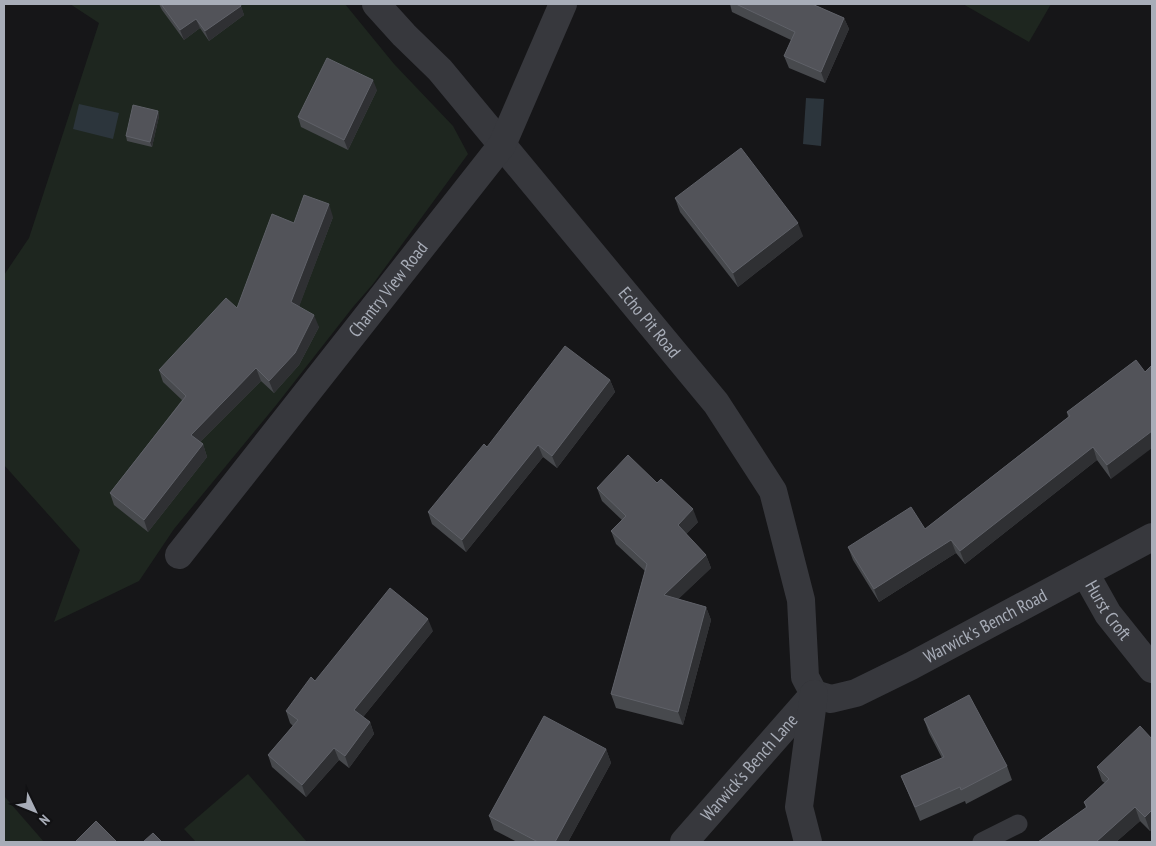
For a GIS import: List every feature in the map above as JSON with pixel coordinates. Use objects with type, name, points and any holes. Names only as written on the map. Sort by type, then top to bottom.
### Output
[{"type":"street","name":"Echo Pit Road","points":[[376,4],[440,70],[716,402],[773,491],[801,600],[805,677],[814,694]]},
{"type":"street","name":"Chantry View Road","points":[[179,555],[502,145],[563,4]]},
{"type":"street","name":"Warwick's Bench Road","points":[[814,694],[831,699],[856,693],[911,666],[1152,537]]},
{"type":"street","name":"Hurst Croft","points":[[1085,572],[1108,614],[1152,669]]},
{"type":"street","name":"Warwick's Bench Lane","points":[[684,842],[814,694]]},
{"type":"street","points":[[808,842],[800,807],[814,694]]},
{"type":"lane","points":[[982,842],[1018,824]]},
{"type":"shaded area","points":[[70,4],[345,4],[394,64],[453,126],[468,154],[373,284],[174,529],[139,581],[54,622],[80,550],[4,465],[4,275],[29,238],[99,23]]},
{"type":"shaded area","points":[[963,4],[1051,4],[1029,42]]},
{"type":"shaded area","points":[[806,98],[824,99],[821,146],[803,144]]},
{"type":"shaded area","points":[[79,104],[119,113],[113,139],[73,129]]},
{"type":"shaded area","points":[[248,774],[307,842],[196,842],[184,829]]},
{"type":"shaded area","points":[[4,796],[44,842],[4,842]]},
{"type":"building","points":[[161,4],[240,4],[241,6],[205,31],[196,19],[180,30]]},
{"type":"building","points":[[736,4],[812,4],[844,18],[821,72],[784,56],[795,32]]},
{"type":"building","points":[[327,58],[373,80],[344,140],[298,117]]},
{"type":"building","points":[[133,105],[158,111],[150,142],[126,136]]},
{"type":"building","points":[[741,148],[798,223],[733,273],[675,198]]},
{"type":"building","points":[[304,195],[329,204],[291,302],[314,315],[295,353],[269,381],[256,368],[191,435],[203,444],[144,520],[110,493],[186,396],[159,370],[226,298],[237,308],[272,214],[294,223]]},
{"type":"building","points":[[565,346],[610,380],[552,456],[538,445],[462,540],[428,512],[484,444],[487,447]]},
{"type":"building","points":[[1136,360],[1145,372],[1152,365],[1152,431],[1107,465],[1093,447],[960,551],[951,540],[874,589],[848,547],[911,507],[925,529],[1070,416],[1067,412]]},
{"type":"building","points":[[628,455],[657,483],[661,479],[693,509],[678,525],[706,555],[664,595],[706,607],[678,712],[611,694],[647,564],[611,531],[626,516],[597,488]]},
{"type":"building","points":[[390,588],[428,619],[354,710],[370,722],[345,756],[334,748],[302,785],[268,755],[298,720],[286,711],[311,677],[315,681]]},
{"type":"building","points":[[969,695],[1007,766],[961,790],[960,787],[915,807],[901,776],[944,757],[924,719]]},
{"type":"building","points":[[544,716],[606,749],[555,842],[538,842],[489,816]]},
{"type":"building","points":[[1140,726],[1152,739],[1152,810],[1145,817],[1135,807],[1096,842],[1038,842],[1087,807],[1084,802],[1109,779],[1097,767]]},
{"type":"building","points":[[96,821],[117,842],[75,842]]},
{"type":"building","points":[[153,833],[162,842],[143,842]]}]
